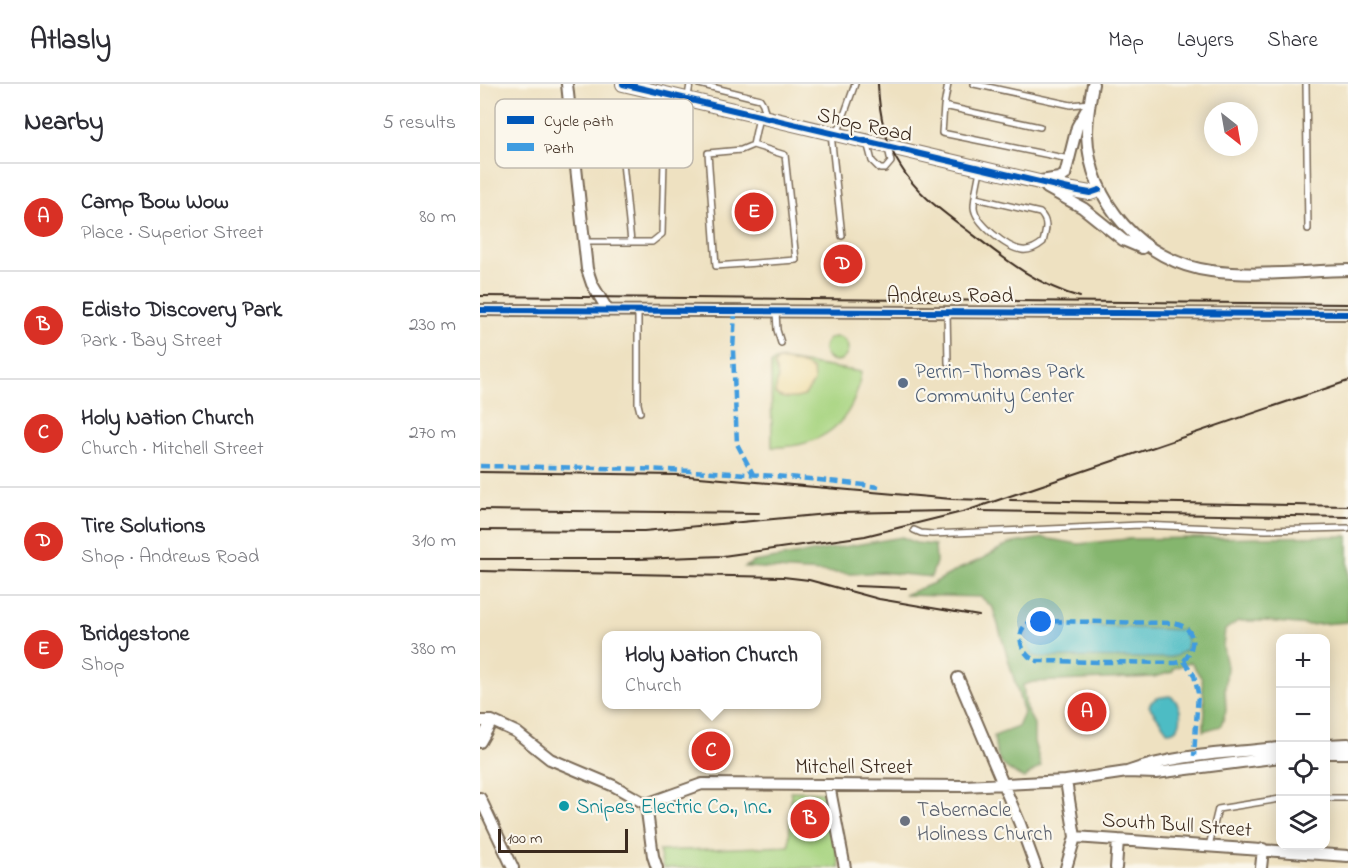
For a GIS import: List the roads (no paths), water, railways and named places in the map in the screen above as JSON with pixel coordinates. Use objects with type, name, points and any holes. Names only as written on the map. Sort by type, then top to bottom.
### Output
[{"type":"street","points":[[567,84],[568,99]]},
{"type":"street","name":"Shop Road","points":[[623,84],[688,99]]},
{"type":"street","points":[[1093,84],[1087,135],[1092,168],[1100,190],[1124,226],[1138,240],[1165,257]]},
{"type":"street","name":"Shop Road","points":[[693,100],[1090,194],[1100,190]]},
{"type":"street","points":[[1036,181],[1065,175],[1077,126],[1090,103]]},
{"type":"street","points":[[575,168],[587,270],[591,284],[607,309]]},
{"type":"street","points":[[1036,181],[1083,208],[1123,240],[1193,268],[1232,273],[1348,270]]},
{"type":"street","name":"Andrews Road","points":[[480,310],[1348,314]]},
{"type":"street","points":[[958,678],[1020,824],[1036,868]]},
{"type":"street","points":[[480,721],[492,721],[516,732],[550,759],[614,786],[645,804],[657,868]]},
{"type":"street","points":[[480,742],[492,721]]},
{"type":"street","points":[[1330,745],[1348,744]]},
{"type":"street","points":[[1127,772],[1151,764],[1189,757],[1276,748]]},
{"type":"street","points":[[1330,753],[1348,753]]},
{"type":"street","points":[[1127,772],[1156,773],[1276,758]]},
{"type":"street","name":"Mitchell Street","points":[[645,804],[702,784],[1003,785],[1066,781],[1127,772]]},
{"type":"street","points":[[1066,781],[1075,837],[1066,868]]},
{"type":"street","points":[[829,785],[845,868]]},
{"type":"street","points":[[480,798],[485,819],[513,868]]},
{"type":"street","name":"South Bull Street","points":[[1075,837],[1348,856]]},
{"type":"street","points":[[1116,868],[1118,840]]},
{"type":"street","points":[[1261,868],[1263,849]]},
{"type":"lane","points":[[688,99],[690,84]]},
{"type":"lane","points":[[699,84],[760,99],[764,104],[763,117],[753,145],[741,150],[708,153],[716,266],[796,260],[785,155],[753,145]]},
{"type":"lane","points":[[842,236],[835,133],[855,84]]},
{"type":"lane","points":[[948,84],[942,133],[1070,159]]},
{"type":"lane","points":[[974,84],[1071,105],[1090,103]]},
{"type":"lane","points":[[1306,84],[1308,229]]},
{"type":"lane","points":[[944,106],[1040,127]]},
{"type":"lane","points":[[866,141],[872,161],[880,169],[885,169],[891,162],[887,146]]},
{"type":"lane","points":[[624,168],[631,242]]},
{"type":"lane","points":[[584,242],[652,242],[662,234],[664,168]]},
{"type":"lane","points":[[976,198],[1040,213],[1047,224],[1044,242],[1036,248],[1022,250],[993,235],[974,209],[980,168]]},
{"type":"lane","points":[[638,309],[638,404],[640,412]]},
{"type":"lane","points":[[777,310],[777,330],[781,343]]},
{"type":"lane","points":[[947,311],[948,363]]},
{"type":"lane","points":[[914,530],[932,534],[1140,525],[1266,530],[1348,528]]},
{"type":"lane","points":[[1330,798],[1348,798]]},
{"type":"lane","points":[[1209,846],[1218,809],[1276,800]]},
{"type":"water","points":[[1038,624],[1183,630],[1187,640],[1186,649],[1176,656],[1165,658],[1033,656],[1028,645],[1027,630],[1028,626]]},
{"type":"water","points":[[1170,696],[1178,704],[1181,716],[1178,727],[1168,732],[1149,706],[1155,699]]},
{"type":"railway","points":[[878,84],[881,117],[887,138],[895,158],[907,177],[922,194],[1020,269],[1034,278],[1080,297]]},
{"type":"railway","points":[[480,296],[1348,304]]},
{"type":"railway","points":[[480,559],[637,559],[723,556],[865,536],[966,511],[1348,381]]},
{"type":"railway","points":[[480,472],[676,475],[952,499],[989,500]]},
{"type":"railway","points":[[1010,500],[1348,506]]},
{"type":"railway","points":[[480,510],[759,513]]},
{"type":"railway","points":[[480,530],[644,531],[837,513],[949,511]]},
{"type":"railway","points":[[979,511],[1348,517]]},
{"type":"railway","points":[[480,571],[783,577],[809,580],[879,599],[979,616]]},
{"type":"railway","points":[[855,586],[906,588]]},
{"type":"place","name":"Bridgestone","points":[[754,212]]},
{"type":"place","name":"Tire Solutions","points":[[843,264]]},
{"type":"place","name":"Perrin-Thomas Park Community Center","points":[[903,383]]},
{"type":"place","name":"Camp Bow Wow","points":[[1087,712]]},
{"type":"place","name":"Holy Nation Church","points":[[711,751]]},
{"type":"place","name":"Snipes Electric Co., Inc.","points":[[564,806]]},
{"type":"place","name":"Edisto Discovery Park","points":[[810,819]]},
{"type":"place","name":"Tabernacle Holiness Church","points":[[905,821]]}]
